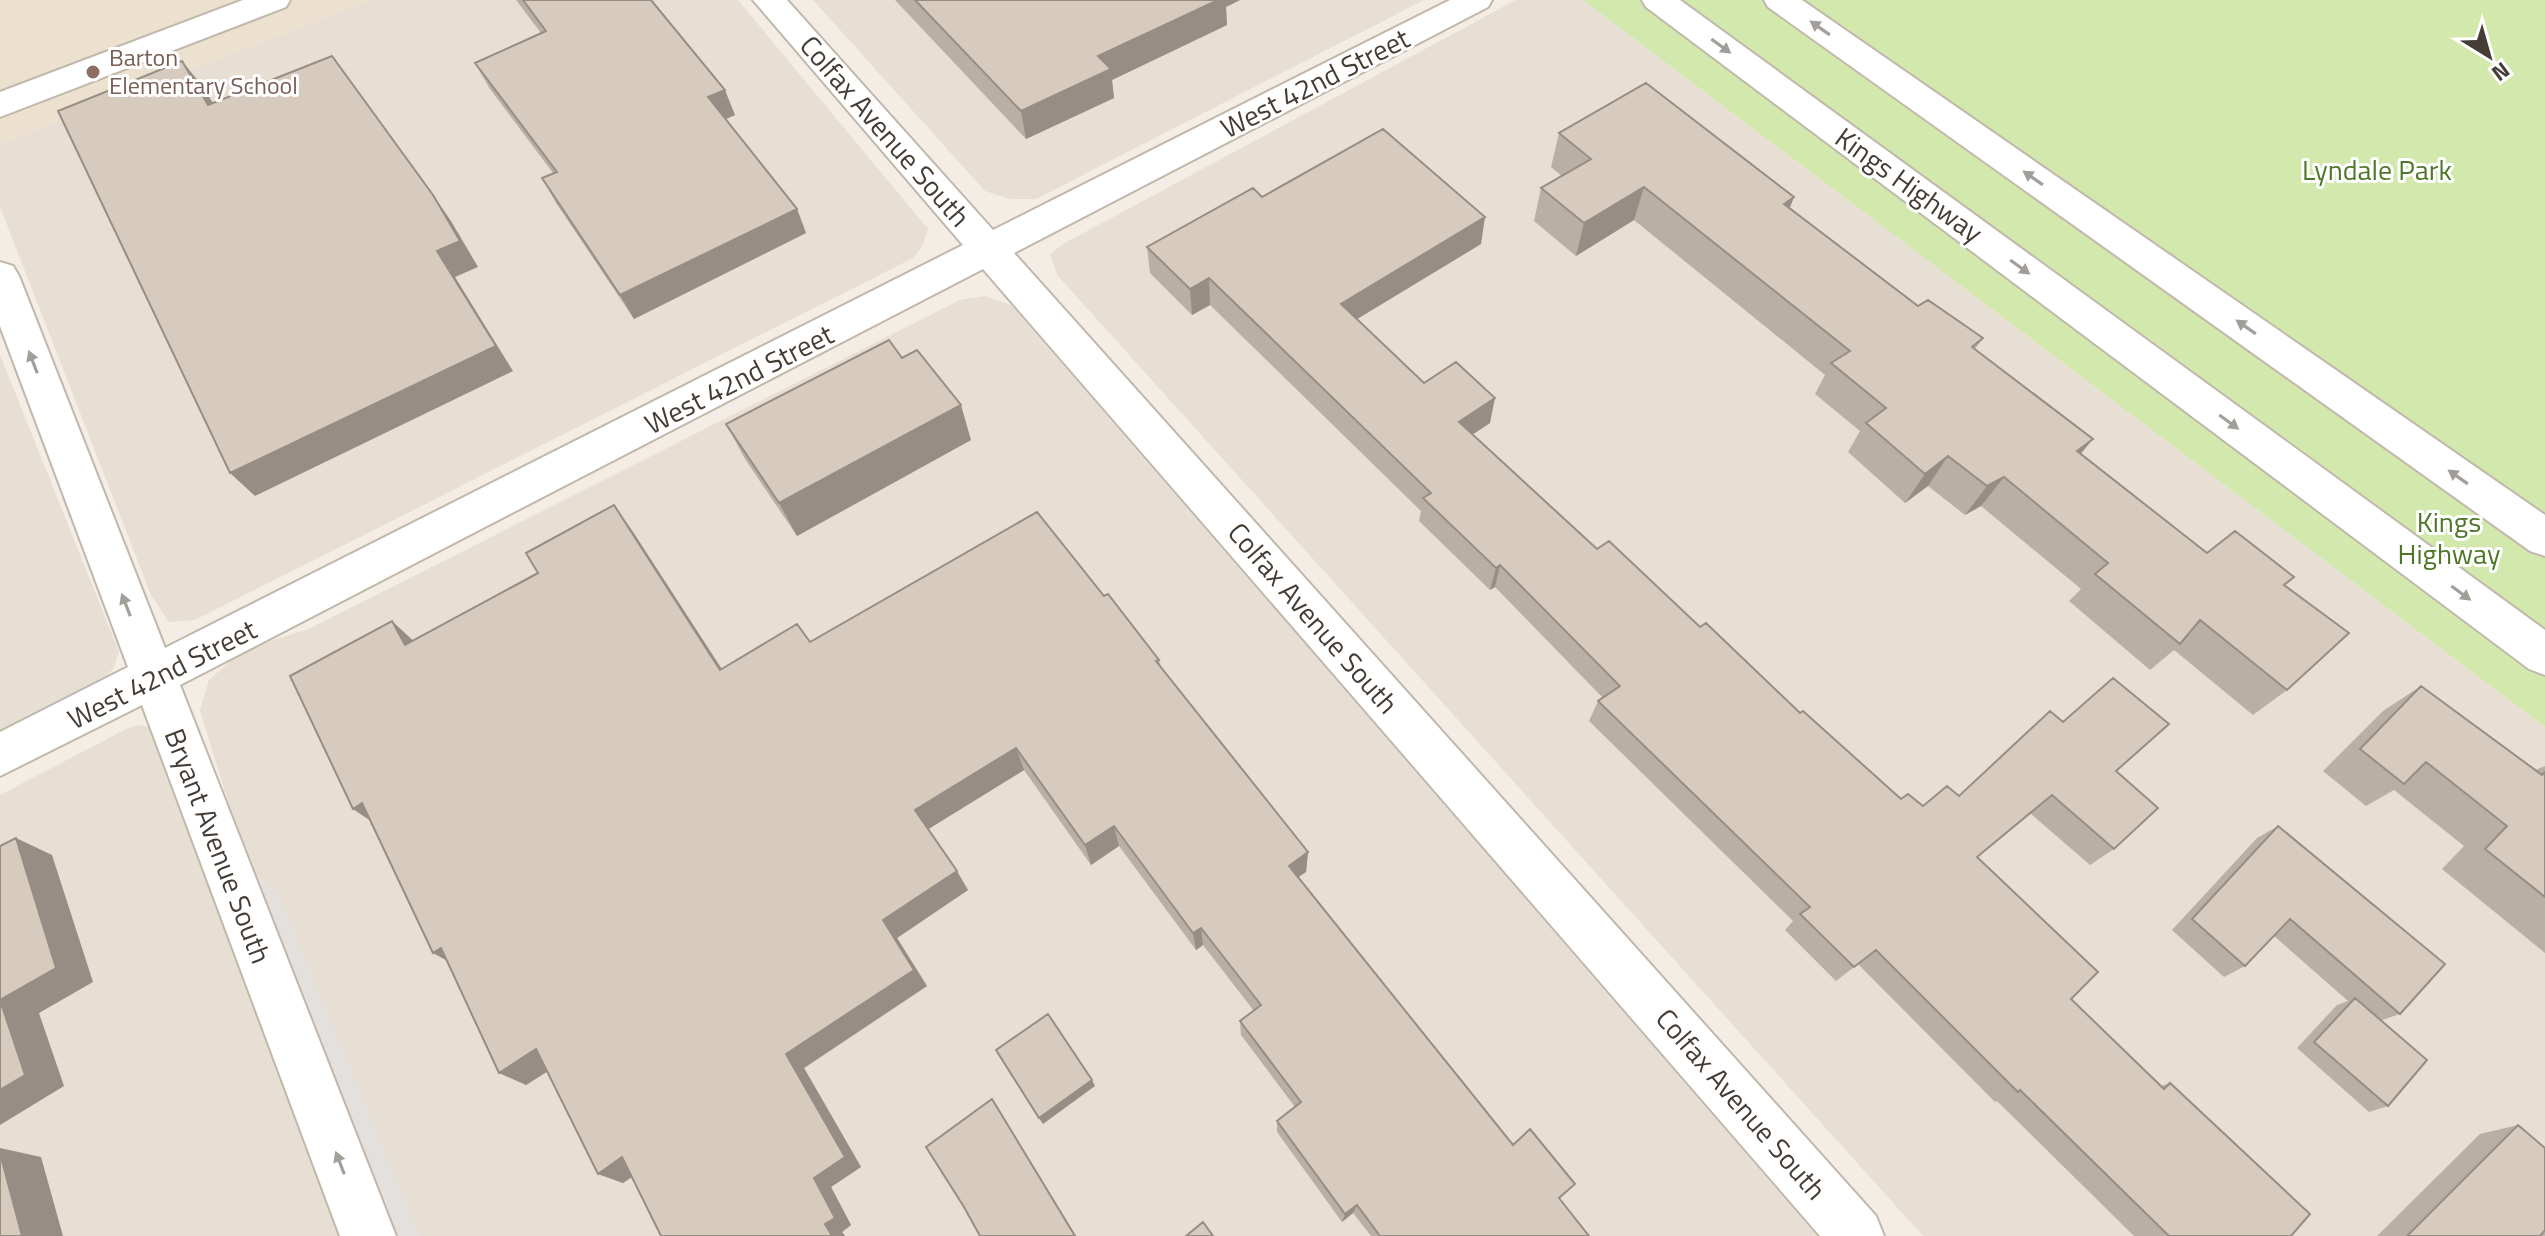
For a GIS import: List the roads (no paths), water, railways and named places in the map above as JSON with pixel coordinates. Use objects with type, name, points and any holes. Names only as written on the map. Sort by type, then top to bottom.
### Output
[{"type":"street","points":[[0,105],[274,0]]},
{"type":"street","name":"Colfax Avenue South","points":[[769,0],[1856,1236]]},
{"type":"street","name":"West 42nd Street","points":[[0,755],[1476,0]]},
{"type":"street","name":"Kings Highway","points":[[1658,0],[2545,655]]},
{"type":"street","points":[[1780,0],[2545,538]]},
{"type":"street","name":"Bryant Avenue South","points":[[0,276],[368,1236]]},
{"type":"place","name":"Barton Elementary School","points":[[93,72]]},
{"type":"park label","name":"Lyndale Park","points":[[2377,170]]}]
